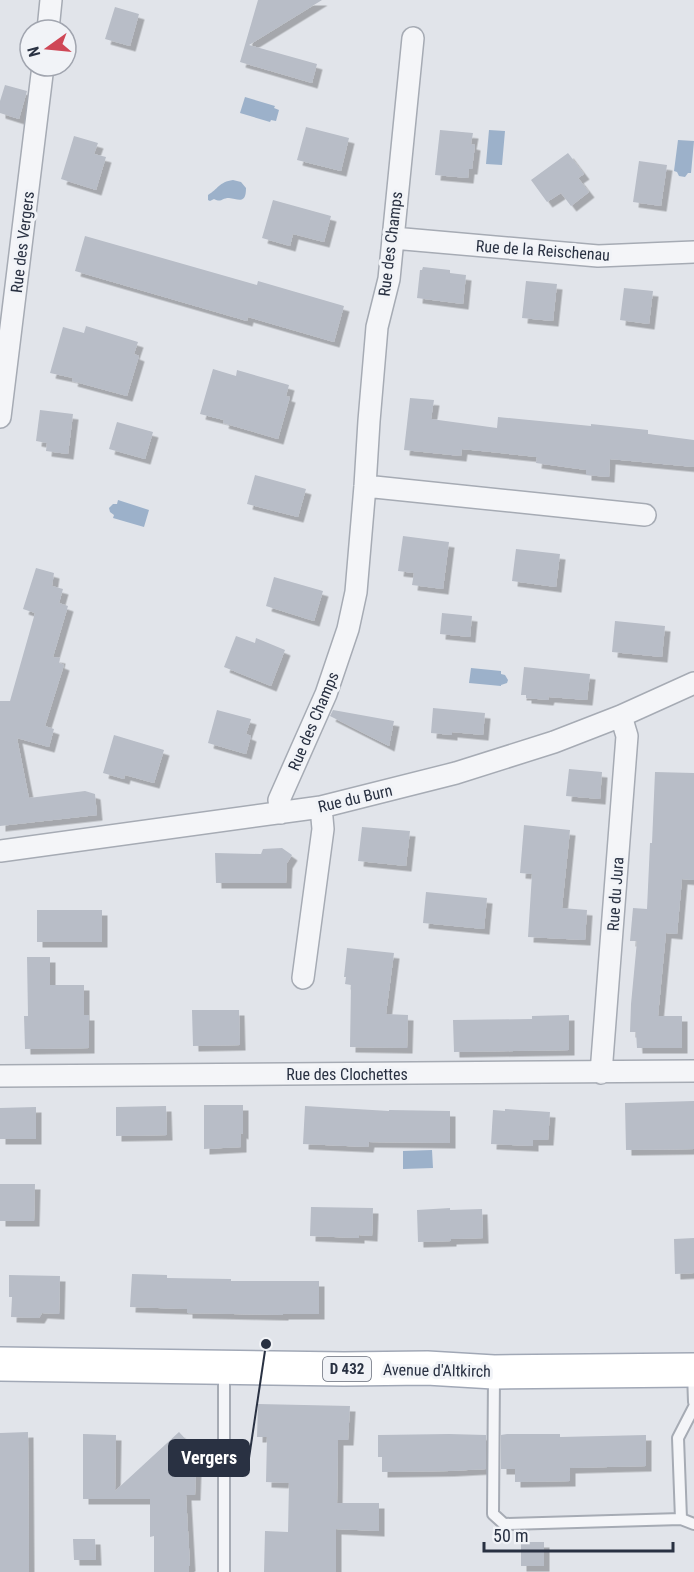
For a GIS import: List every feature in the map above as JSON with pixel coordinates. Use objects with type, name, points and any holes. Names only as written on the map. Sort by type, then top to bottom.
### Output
[{"type":"main road","name":"Avenue d'Altkirch","points":[[0,1364],[224,1368],[427,1368],[494,1372],[694,1370]]},
{"type":"street","points":[[49,18],[51,0]]},
{"type":"street","name":"Rue des Champs","points":[[281,813],[279,800],[326,694],[348,628],[356,592],[377,327],[389,279],[413,38]]},
{"type":"street","name":"Rue des Vergers","points":[[0,417],[42,78]]},
{"type":"street","name":"Rue de la Reischenau","points":[[393,238],[598,256],[694,252]]},
{"type":"street","points":[[365,486],[645,515]]},
{"type":"street","name":"Rue du Burn","points":[[0,851],[321,807],[456,773],[554,742],[621,716],[694,683]]},
{"type":"street","name":"Rue du Jura","points":[[601,1073],[627,736],[621,716]]},
{"type":"street","points":[[303,978],[323,829],[321,807]]},
{"type":"street","name":"Rue des Clochettes","points":[[0,1076],[694,1071]]},
{"type":"lane","points":[[224,1368],[224,1572]]},
{"type":"lane","points":[[694,1370],[694,1402]]},
{"type":"lane","points":[[494,1372],[493,1514],[504,1524],[681,1519],[694,1524]]},
{"type":"lane","points":[[681,1519],[678,1438],[694,1407]]},
{"type":"water","points":[[245,97],[275,106],[274,108],[279,110],[276,121],[271,120],[270,122],[240,113]]},
{"type":"water","points":[[489,130],[505,131],[502,165],[486,164]]},
{"type":"water","points":[[678,140],[694,141],[691,173],[685,177],[679,176],[674,171]]},
{"type":"water","points":[[233,180],[241,182],[246,188],[243,199],[208,200],[208,195],[219,186]]},
{"type":"water","points":[[118,500],[149,510],[144,527],[113,518],[114,515],[109,508],[117,504]]},
{"type":"water","points":[[471,668],[501,671],[501,674],[505,675],[508,680],[507,683],[501,686],[469,683]]},
{"type":"water","points":[[432,1150],[433,1168],[403,1169],[403,1151]]},
{"type":"building","points":[[258,0],[322,0],[249,45],[317,64],[312,83],[240,62]]},
{"type":"building","points":[[115,7],[139,14],[130,46],[105,39]]},
{"type":"building","points":[[5,85],[27,91],[19,119],[0,113],[0,101]]},
{"type":"building","points":[[306,127],[349,138],[341,171],[297,160]]},
{"type":"building","points":[[440,130],[473,133],[471,144],[475,145],[472,169],[469,169],[468,178],[435,175]]},
{"type":"building","points":[[74,136],[98,143],[94,154],[106,157],[96,190],[61,179]]},
{"type":"building","points":[[568,153],[584,174],[578,178],[589,192],[571,206],[561,193],[547,202],[531,180]]},
{"type":"building","points":[[639,161],[667,165],[661,206],[633,202]]},
{"type":"building","points":[[273,200],[331,216],[324,242],[293,234],[290,246],[262,238]]},
{"type":"building","points":[[85,236],[257,285],[258,281],[344,306],[334,342],[248,317],[247,321],[75,271]]},
{"type":"building","points":[[423,267],[450,270],[450,273],[466,275],[463,304],[417,298],[420,270]]},
{"type":"building","points":[[526,281],[557,284],[553,321],[522,318]]},
{"type":"building","points":[[624,288],[653,291],[649,324],[620,320]]},
{"type":"building","points":[[86,326],[138,342],[134,354],[139,356],[127,396],[50,373],[63,327],[84,333]]},
{"type":"building","points":[[213,369],[236,376],[237,370],[289,385],[286,396],[290,397],[278,439],[200,414]]},
{"type":"building","points":[[410,398],[434,400],[431,419],[497,428],[498,417],[591,426],[591,424],[648,430],[648,434],[694,440],[694,467],[610,459],[609,477],[586,475],[586,470],[536,463],[537,457],[462,449],[461,456],[404,450]]},
{"type":"building","points":[[40,410],[73,414],[68,454],[46,451],[47,443],[36,441]]},
{"type":"building","points":[[117,422],[153,432],[145,459],[109,449]]},
{"type":"building","points":[[255,475],[306,489],[298,517],[247,504]]},
{"type":"building","points":[[403,536],[449,542],[443,589],[412,585],[414,573],[398,571]]},
{"type":"building","points":[[516,549],[560,554],[556,587],[512,581]]},
{"type":"building","points":[[36,568],[54,573],[52,586],[63,589],[59,603],[68,606],[53,657],[60,658],[59,663],[64,665],[45,726],[54,729],[49,747],[17,738],[29,798],[85,791],[95,794],[97,815],[0,826],[0,701],[10,701],[35,613],[23,609]]},
{"type":"building","points":[[274,577],[323,591],[314,621],[266,606]]},
{"type":"building","points":[[442,613],[472,616],[470,637],[440,634]]},
{"type":"building","points":[[615,621],[665,626],[662,657],[612,652]]},
{"type":"building","points":[[236,636],[255,643],[256,638],[285,650],[271,686],[224,667]]},
{"type":"building","points":[[524,667],[590,674],[587,700],[526,698],[526,695],[521,695]]},
{"type":"building","points":[[433,708],[485,713],[483,735],[452,732],[452,735],[431,733]]},
{"type":"building","points":[[217,710],[251,719],[246,734],[251,736],[246,754],[208,743]]},
{"type":"building","points":[[333,710],[394,721],[389,746],[330,716]]},
{"type":"building","points":[[114,735],[164,750],[154,783],[125,775],[124,779],[103,773]]},
{"type":"building","points":[[569,769],[602,772],[600,799],[566,796]]},
{"type":"building","points":[[655,772],[694,773],[694,880],[682,879],[677,934],[666,933],[658,1016],[682,1016],[682,1048],[637,1048],[636,1032],[630,1032],[637,941],[630,941],[633,908],[647,909]]},
{"type":"building","points":[[524,825],[570,830],[562,908],[587,910],[585,940],[528,937],[532,874],[520,873]]},
{"type":"building","points":[[362,827],[410,831],[406,866],[358,861]]},
{"type":"building","points":[[282,848],[292,855],[287,863],[286,883],[216,883],[215,853],[261,854],[263,849]]},
{"type":"building","points":[[426,892],[487,898],[484,929],[423,923]]},
{"type":"building","points":[[37,910],[102,910],[102,942],[37,942]]},
{"type":"building","points":[[347,948],[394,953],[386,1014],[408,1015],[407,1048],[350,1047],[351,985],[345,984],[346,977],[344,977]]},
{"type":"building","points":[[27,957],[50,957],[50,985],[84,985],[84,1015],[89,1015],[89,1048],[25,1049],[24,1016],[28,1016]]},
{"type":"building","points":[[192,1010],[239,1010],[240,1045],[193,1046]]},
{"type":"building","points":[[569,1015],[569,1050],[454,1052],[453,1020],[532,1019],[532,1016]]},
{"type":"building","points":[[694,1101],[694,1149],[626,1150],[625,1103]]},
{"type":"building","points":[[204,1105],[243,1105],[241,1147],[204,1149]]},
{"type":"building","points":[[166,1106],[167,1135],[116,1136],[116,1107]]},
{"type":"building","points":[[305,1106],[389,1111],[450,1111],[450,1143],[369,1142],[368,1147],[303,1144]]},
{"type":"building","points":[[36,1107],[36,1139],[0,1139],[0,1108]]},
{"type":"building","points":[[505,1109],[550,1112],[548,1140],[533,1140],[533,1146],[491,1144],[493,1110],[505,1111]]},
{"type":"building","points":[[0,1184],[35,1184],[34,1221],[0,1221]]},
{"type":"building","points":[[311,1207],[373,1208],[372,1236],[359,1235],[359,1238],[310,1236]]},
{"type":"building","points":[[450,1208],[450,1210],[482,1209],[483,1238],[418,1242],[417,1210]]},
{"type":"building","points":[[694,1238],[694,1273],[675,1274],[674,1239]]},
{"type":"building","points":[[132,1274],[167,1275],[167,1278],[231,1279],[231,1281],[319,1281],[319,1314],[187,1313],[187,1309],[130,1307]]},
{"type":"building","points":[[9,1275],[60,1276],[59,1314],[42,1313],[39,1318],[11,1317],[12,1297],[9,1297]]},
{"type":"building","points":[[258,1404],[350,1406],[348,1440],[338,1440],[337,1503],[379,1503],[379,1531],[336,1529],[336,1572],[264,1572],[265,1531],[288,1532],[289,1483],[266,1482],[267,1437],[257,1437]]},
{"type":"building","points":[[28,1432],[29,1572],[0,1572],[0,1433]]},
{"type":"building","points":[[179,1432],[205,1460],[196,1467],[195,1495],[186,1495],[189,1572],[154,1572],[154,1536],[150,1537],[150,1499],[83,1499],[83,1434],[116,1435],[115,1491]]},
{"type":"building","points":[[560,1434],[560,1437],[646,1435],[646,1466],[570,1468],[570,1481],[515,1482],[515,1469],[501,1469],[501,1435]]},
{"type":"building","points":[[378,1435],[486,1435],[486,1469],[382,1472],[382,1457],[378,1457]]},
{"type":"building","points":[[73,1539],[95,1539],[96,1560],[74,1560]]},
{"type":"building","points":[[521,1542],[544,1542],[544,1566],[521,1566]]},
{"type":"place","name":"Vergers","points":[[266,1344]]}]
